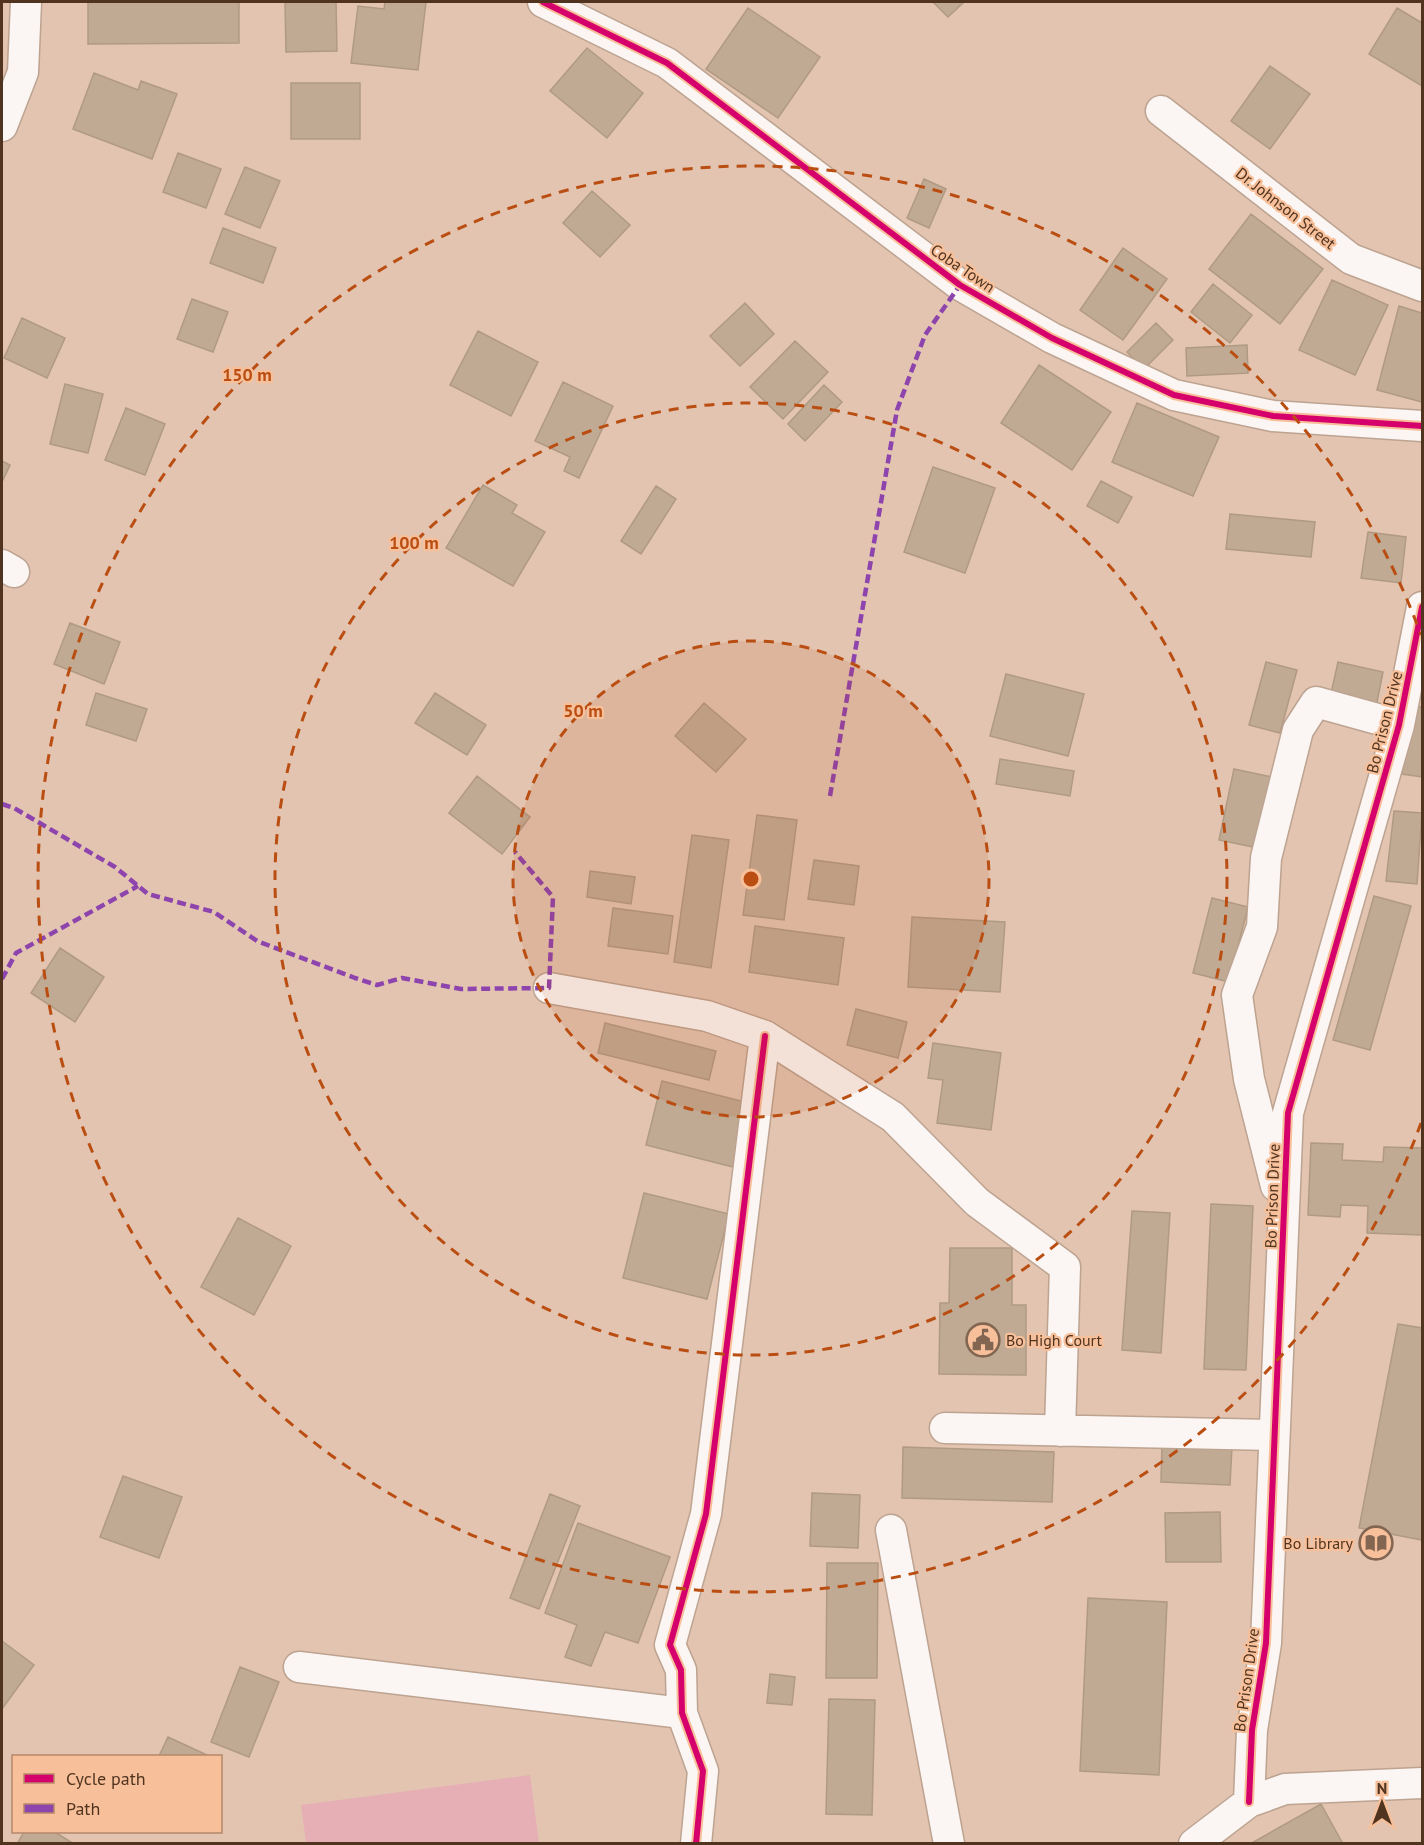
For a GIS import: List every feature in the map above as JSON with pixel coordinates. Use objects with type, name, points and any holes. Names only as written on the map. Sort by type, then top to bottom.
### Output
[{"type":"street","points":[[2,126],[23,72],[26,2]]},
{"type":"street","name":"Coba Town","points":[[543,2],[668,63],[960,285],[1052,338],[1174,395],[1273,416],[1422,426]]},
{"type":"street","name":"Dr. Johnson Street","points":[[1161,111],[1351,259],[1422,286]]},
{"type":"street","name":"Bo Prison Drive","points":[[1249,1802],[1252,1730],[1266,1643],[1288,1113],[1400,725],[1422,607]]},
{"type":"street","points":[[1285,1221],[1249,1079],[1237,994],[1262,927],[1266,858],[1298,730],[1316,702],[1400,725]]},
{"type":"street","points":[[549,988],[707,1016],[765,1036],[893,1117],[977,1202],[1065,1267],[1060,1431]]},
{"type":"street","points":[[696,1844],[703,1772],[682,1713],[681,1670],[670,1645],[706,1514],[765,1036]]},
{"type":"street","points":[[945,1428],[1274,1435]]},
{"type":"street","points":[[891,1530],[949,1844]]},
{"type":"street","points":[[299,1667],[682,1713]]},
{"type":"street","points":[[1194,1844],[1249,1802],[1285,1789],[1422,1783]]},
{"type":"shaded area","points":[[530,1775],[539,1843],[306,1843],[301,1805]]},
{"type":"building","points":[[88,2],[239,2],[239,43],[88,44]]},
{"type":"building","points":[[285,2],[336,2],[337,51],[286,52]]},
{"type":"building","points":[[385,2],[426,2],[418,70],[351,63],[358,6],[384,9]]},
{"type":"building","points":[[933,2],[964,2],[948,17]]},
{"type":"building","points":[[748,8],[820,57],[778,118],[706,69]]},
{"type":"building","points":[[1397,8],[1422,23],[1422,86],[1369,54]]},
{"type":"building","points":[[587,48],[643,93],[607,138],[550,91]]},
{"type":"building","points":[[1270,66],[1310,94],[1270,149],[1231,121]]},
{"type":"building","points":[[94,73],[138,90],[141,81],[177,94],[152,159],[73,129]]},
{"type":"building","points":[[291,83],[360,83],[360,139],[291,139]]},
{"type":"building","points":[[178,153],[221,169],[206,208],[163,192]]},
{"type":"building","points":[[245,167],[280,181],[260,228],[225,214]]},
{"type":"building","points":[[924,179],[946,189],[929,228],[907,218]]},
{"type":"building","points":[[592,191],[630,225],[600,257],[563,223]]},
{"type":"building","points":[[1251,214],[1323,269],[1280,324],[1209,269]]},
{"type":"building","points":[[223,228],[276,248],[263,283],[210,263]]},
{"type":"building","points":[[1123,248],[1167,279],[1123,340],[1080,310]]},
{"type":"building","points":[[1332,280],[1388,305],[1355,375],[1299,350]]},
{"type":"building","points":[[1213,284],[1252,315],[1230,343],[1191,312]]},
{"type":"building","points":[[192,299],[228,312],[213,352],[177,339]]},
{"type":"building","points":[[745,303],[774,334],[740,366],[710,336]]},
{"type":"building","points":[[1399,306],[1422,313],[1422,402],[1377,390]]},
{"type":"building","points":[[22,318],[65,338],[47,378],[4,358]]},
{"type":"building","points":[[1156,323],[1173,340],[1144,369],[1127,352]]},
{"type":"building","points":[[478,331],[538,362],[511,416],[450,385]]},
{"type":"building","points":[[795,341],[828,372],[783,419],[750,387]]},
{"type":"building","points":[[1247,345],[1248,373],[1187,376],[1186,348]]},
{"type":"building","points":[[1039,365],[1111,412],[1072,470],[1001,423]]},
{"type":"building","points":[[563,382],[613,406],[579,478],[564,471],[570,457],[535,441]]},
{"type":"building","points":[[65,384],[103,394],[88,453],[50,444]]},
{"type":"building","points":[[824,385],[842,402],[805,441],[788,424]]},
{"type":"building","points":[[1137,403],[1219,437],[1193,496],[1112,462]]},
{"type":"building","points":[[126,408],[165,424],[145,475],[105,460]]},
{"type":"building","points":[[2,461],[10,465],[2,482]]},
{"type":"building","points":[[933,467],[995,488],[965,573],[904,552]]},
{"type":"building","points":[[1101,481],[1132,497],[1118,523],[1087,506]]},
{"type":"building","points":[[483,485],[517,505],[512,513],[545,532],[513,586],[446,548]]},
{"type":"building","points":[[656,486],[676,499],[641,554],[621,541]]},
{"type":"building","points":[[1230,514],[1315,522],[1311,557],[1226,549]]},
{"type":"building","points":[[1368,532],[1406,537],[1401,583],[1361,578]]},
{"type":"building","points":[[70,623],[120,642],[104,684],[54,664]]},
{"type":"building","points":[[1266,662],[1297,670],[1280,733],[1249,725]]},
{"type":"building","points":[[1338,662],[1383,672],[1376,707],[1330,698]]},
{"type":"building","points":[[1006,674],[1084,694],[1068,756],[990,736]]},
{"type":"building","points":[[96,693],[147,709],[136,741],[86,725]]},
{"type":"building","points":[[435,693],[486,725],[467,755],[415,723]]},
{"type":"building","points":[[704,703],[746,739],[716,772],[675,736]]},
{"type":"building","points":[[1413,706],[1422,707],[1422,777],[1402,774]]},
{"type":"building","points":[[1000,759],[1074,771],[1070,796],[996,784]]},
{"type":"building","points":[[1234,769],[1272,777],[1258,848],[1219,840]]},
{"type":"building","points":[[477,776],[530,817],[502,854],[449,813]]},
{"type":"building","points":[[1394,811],[1422,813],[1417,884],[1386,881]]},
{"type":"building","points":[[757,815],[797,820],[784,920],[743,915]]},
{"type":"building","points":[[692,835],[729,840],[711,968],[674,962]]},
{"type":"building","points":[[814,860],[859,866],[854,905],[808,899]]},
{"type":"building","points":[[590,871],[635,877],[631,904],[587,897]]},
{"type":"building","points":[[1374,896],[1411,906],[1370,1050],[1333,1040]]},
{"type":"building","points":[[1212,898],[1248,907],[1229,982],[1193,973]]},
{"type":"building","points":[[613,908],[673,916],[668,954],[608,946]]},
{"type":"building","points":[[912,917],[1005,922],[1000,992],[908,987]]},
{"type":"building","points":[[755,926],[844,938],[838,985],[749,972]]},
{"type":"building","points":[[60,948],[104,977],[75,1022],[31,993]]},
{"type":"building","points":[[856,1009],[907,1022],[898,1058],[847,1045]]},
{"type":"building","points":[[605,1023],[716,1051],[709,1080],[598,1053]]},
{"type":"building","points":[[933,1043],[1001,1053],[991,1130],[937,1123],[943,1080],[928,1078]]},
{"type":"building","points":[[662,1081],[753,1104],[737,1168],[646,1145]]},
{"type":"building","points":[[1311,1143],[1343,1144],[1342,1160],[1383,1162],[1384,1147],[1422,1148],[1422,1235],[1367,1233],[1368,1206],[1341,1205],[1340,1217],[1308,1215]]},
{"type":"building","points":[[644,1193],[729,1214],[707,1299],[623,1278]]},
{"type":"building","points":[[1211,1204],[1253,1206],[1246,1370],[1204,1369]]},
{"type":"building","points":[[1132,1211],[1170,1213],[1161,1353],[1122,1350]]},
{"type":"building","points":[[238,1218],[291,1246],[254,1315],[201,1287]]},
{"type":"building","name":"Bo High Court","points":[[950,1248],[1012,1248],[1012,1305],[1026,1305],[1026,1375],[939,1374],[940,1303],[949,1303]]},
{"type":"building","points":[[1398,1324],[1422,1328],[1422,1540],[1359,1528]]},
{"type":"building","points":[[1162,1443],[1232,1446],[1230,1485],[1161,1482]]},
{"type":"building","points":[[903,1447],[1054,1452],[1052,1502],[902,1498]]},
{"type":"building","points":[[123,1476],[182,1497],[159,1558],[100,1537]]},
{"type":"building","points":[[812,1493],[860,1495],[858,1548],[810,1546]]},
{"type":"building","points":[[550,1494],[580,1506],[539,1609],[510,1598]]},
{"type":"building","points":[[1220,1512],[1221,1562],[1166,1562],[1165,1513]]},
{"type":"building","points":[[578,1523],[670,1557],[638,1643],[605,1632],[591,1666],[565,1657],[577,1625],[545,1613]]},
{"type":"building","points":[[827,1563],[878,1563],[877,1678],[826,1678]]},
{"type":"building","points":[[1088,1598],[1167,1602],[1159,1775],[1080,1771]]},
{"type":"building","points":[[2,1641],[34,1665],[2,1709]]},
{"type":"building","points":[[240,1667],[279,1682],[249,1757],[211,1742]]},
{"type":"building","points":[[770,1674],[795,1677],[792,1705],[767,1703]]},
{"type":"building","points":[[829,1699],[875,1700],[872,1815],[826,1814]]},
{"type":"building","points":[[168,1737],[207,1755],[159,1755]]},
{"type":"building","points":[[1321,1804],[1343,1844],[1250,1844]]},
{"type":"building","points":[[23,1833],[57,1833],[74,1844],[17,1844]]},
{"type":"marked path","points":[[830,796],[897,410],[925,335],[960,285]]},
{"type":"marked path","points":[[2,804],[14,808],[115,867],[148,894],[214,912],[257,941],[377,985],[402,978],[461,989],[549,988],[553,897],[515,852]]},
{"type":"marked path","points":[[2,979],[16,953],[138,886]]},
{"type":"cycle path","points":[[543,2],[667,63],[960,285],[1052,338],[1174,395],[1273,416],[1422,426]]},
{"type":"cycle path","points":[[1249,1802],[1252,1730],[1266,1643],[1288,1113],[1399,725],[1422,607]]},
{"type":"cycle path","points":[[696,1844],[703,1771],[682,1713],[681,1670],[670,1645],[706,1514],[765,1036]]},
{"type":"place","name":"Bo High Court","points":[[983,1340]]},
{"type":"place","name":"Bo Library","points":[[1376,1543]]}]
